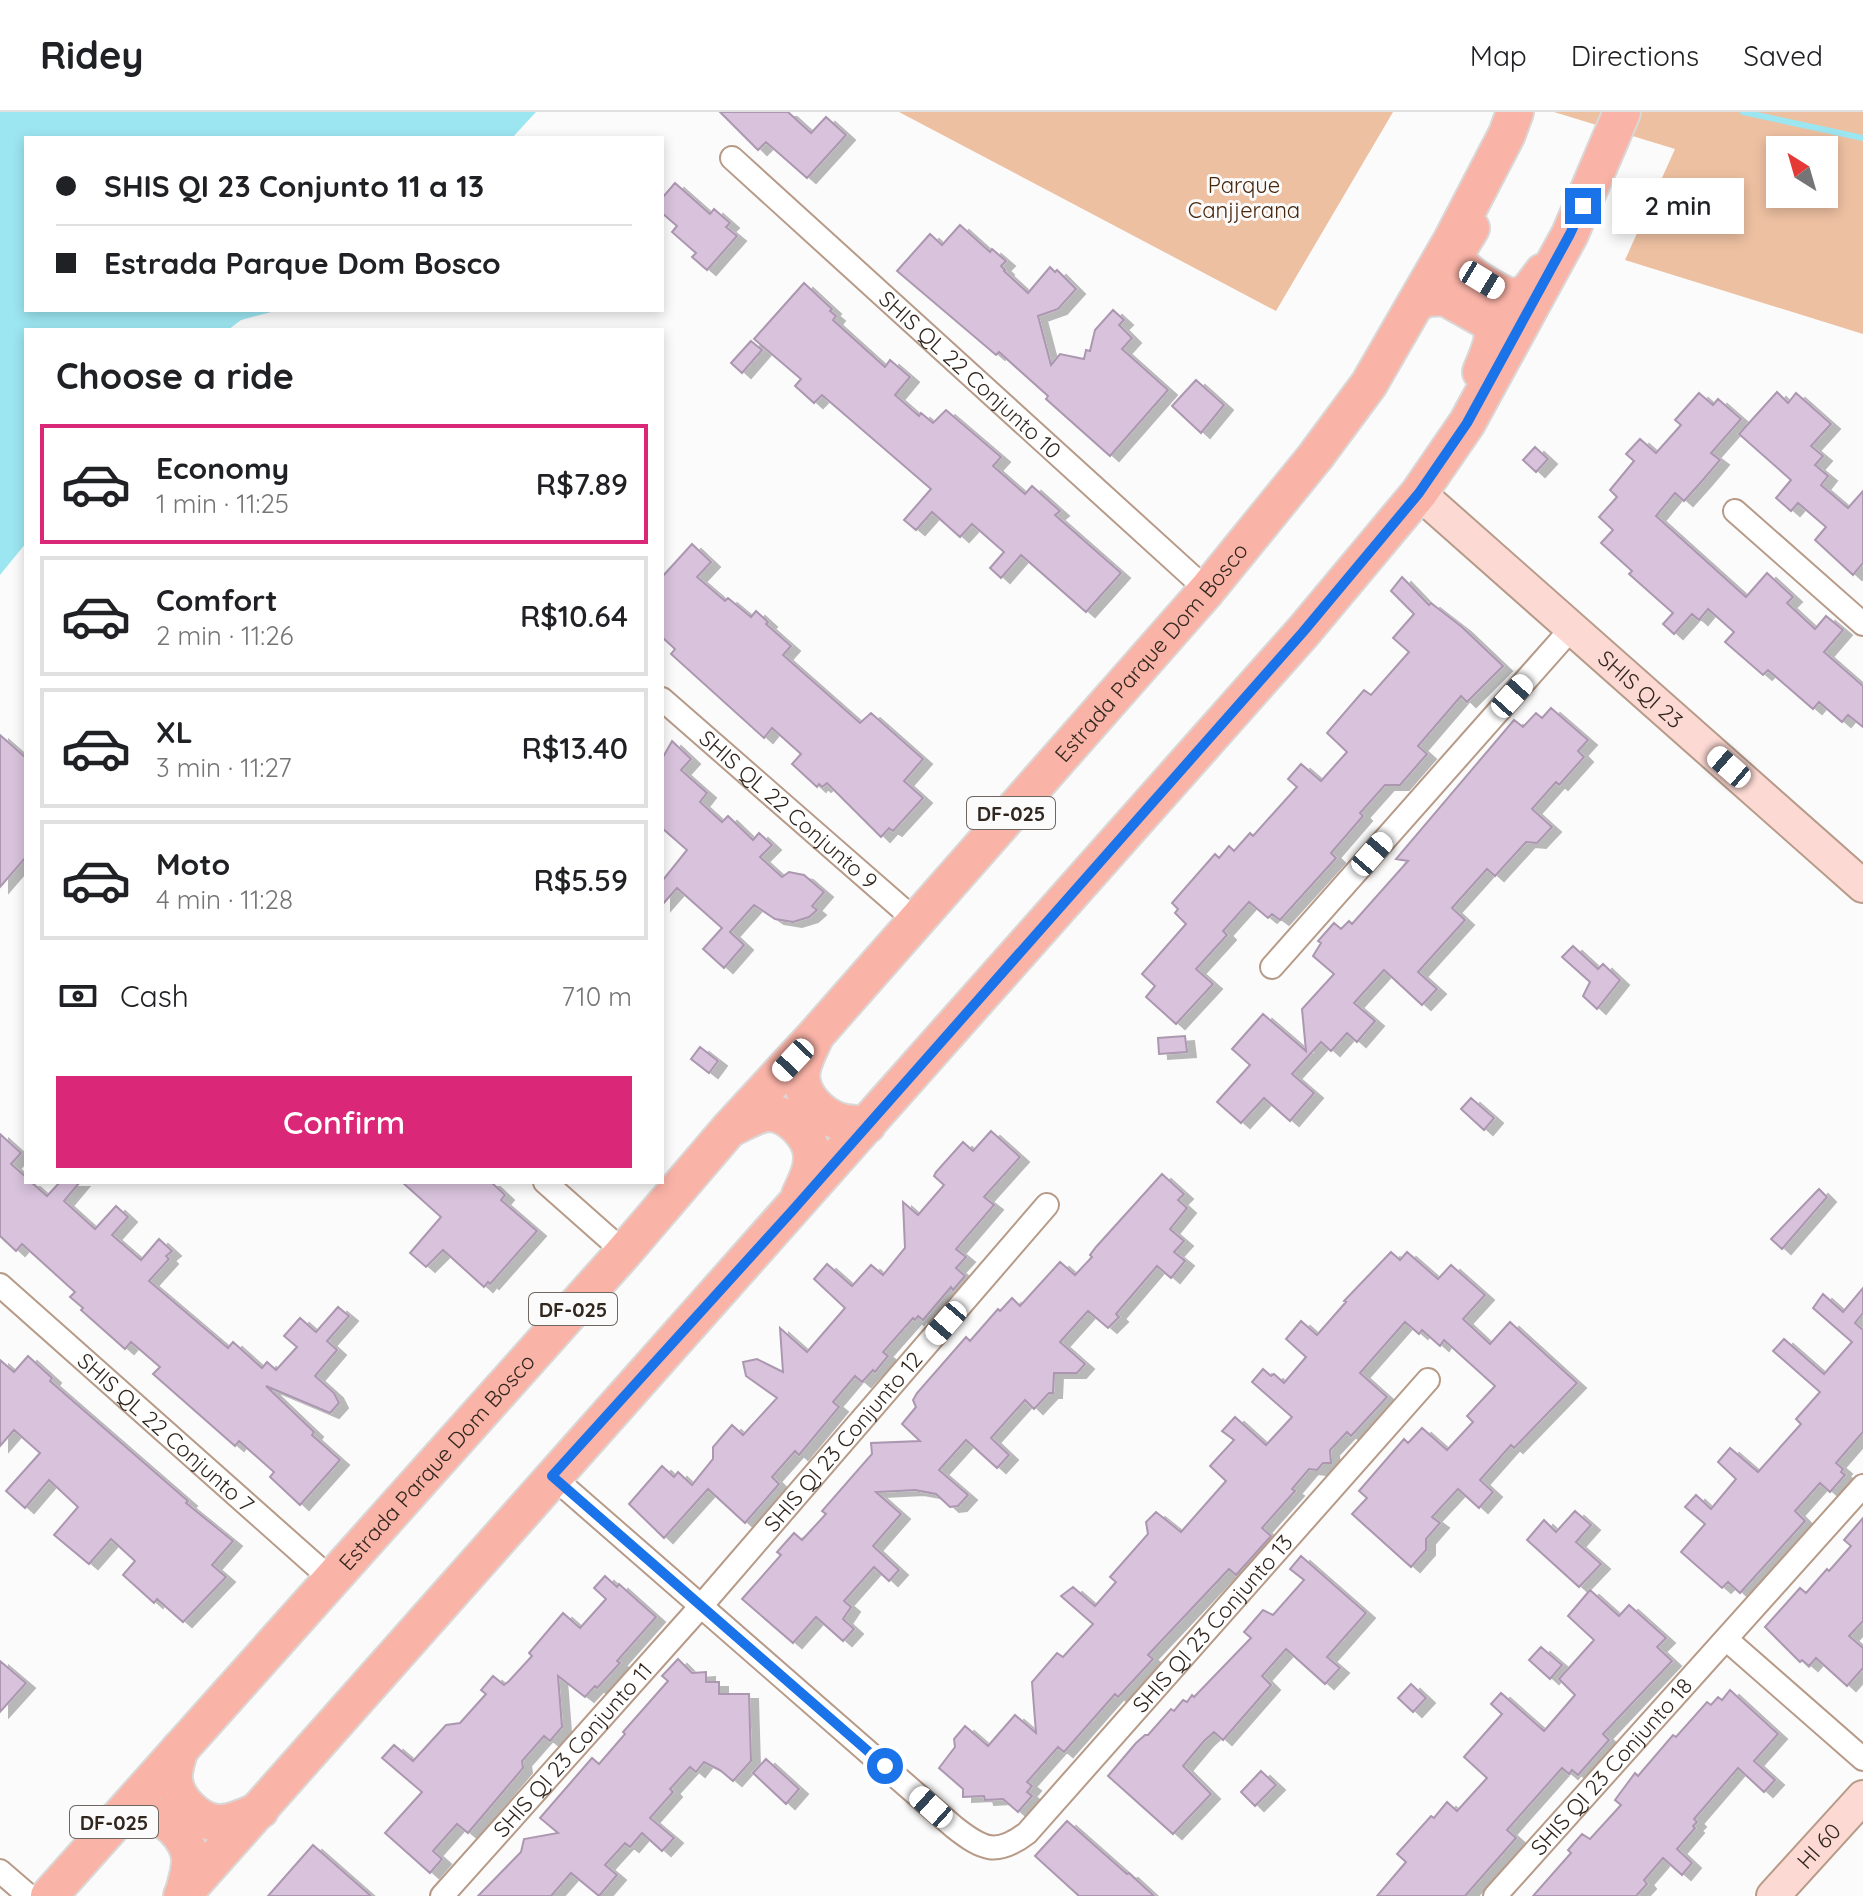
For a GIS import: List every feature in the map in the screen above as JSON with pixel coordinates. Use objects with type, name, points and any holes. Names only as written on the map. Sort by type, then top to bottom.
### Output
[{"type":"main road","points":[[182,1896],[1303,632],[1419,493],[1467,423],[1570,234],[1622,112]]},
{"type":"main road","points":[[1511,123],[1495,184],[1459,251],[1460,264],[1464,270],[1507,296],[1521,296],[1528,292],[1570,234]]},
{"type":"main road","name":"Estrada Parque Dom Bosco","points":[[49,1896],[624,1252],[730,1128],[814,1037],[1207,590],[1315,457],[1369,384],[1452,240],[1511,123]]},
{"type":"main road","points":[[1416,303],[1428,298],[1445,297],[1484,316],[1491,323],[1494,331],[1492,341],[1476,385],[1467,423]]},
{"type":"main road","points":[[814,1037],[801,1070],[803,1086],[813,1104],[827,1116],[841,1122],[867,1125]]},
{"type":"main road","points":[[730,1128],[763,1113],[778,1114],[795,1125],[807,1140],[812,1154],[811,1169],[792,1211]]},
{"type":"main road","points":[[180,1749],[174,1781],[185,1804],[202,1819],[219,1823],[235,1821],[261,1809]]},
{"type":"main road","points":[[116,1820],[152,1815],[169,1824],[183,1839],[190,1855],[182,1896]]},
{"type":"street","name":"SHIS QL 22 Conjunto 10","points":[[732,158],[1207,590]]},
{"type":"street","name":"SHIS QI 23","points":[[1419,493],[1863,886]]},
{"type":"street","points":[[1735,511],[1863,624]]},
{"type":"street","points":[[1272,967],[1572,628]]},
{"type":"street","name":"SHIS QL 22 Conjunto 9","points":[[664,701],[916,921]]},
{"type":"street","points":[[547,1184],[624,1252]]},
{"type":"street","name":"SHIS QI 23 Conjunto 12","points":[[702,1605],[1047,1205]]},
{"type":"street","name":"SHIS QL 22 Conjunto 7","points":[[0,1285],[332,1580]]},
{"type":"street","name":"SHIS QI 23 Conjunto 13","points":[[702,1605],[954,1827],[976,1843],[998,1848],[1011,1845],[1027,1833],[1428,1380]]},
{"type":"street","points":[[552,1476],[702,1605]]},
{"type":"street","name":"SHIS QI 23 Conjunto 18","points":[[1495,1896],[1863,1486]]},
{"type":"street","name":"SHIS QI 23 Conjunto 11","points":[[442,1896],[702,1605]]},
{"type":"street","points":[[1726,1639],[1863,1759]]},
{"type":"street","name":"HI 60","points":[[1773,1896],[1863,1797]]},
{"type":"street","points":[[0,1871],[29,1896]]},
{"type":"green space","name":"Parque Canjjerana","points":[[899,112],[1393,112],[1276,311]]},
{"type":"green space","points":[[1554,112],[1863,112],[1863,334],[1625,260],[1675,149]]},
{"type":"water","points":[[0,112],[536,112],[514,136],[24,136],[24,312],[271,312],[241,320],[231,328],[24,328],[24,545],[0,575]]},
{"type":"building","points":[[720,112],[788,112],[811,133],[826,117],[846,135],[807,178],[766,142],[758,150]]},
{"type":"building","points":[[675,183],[710,214],[714,209],[730,223],[726,227],[737,236],[707,270],[692,257],[696,253],[672,232],[677,226],[664,215],[664,196]]},
{"type":"building","points":[[960,225],[990,252],[992,249],[1006,261],[1001,266],[1004,271],[1028,293],[1050,267],[1076,289],[1058,309],[1038,316],[1051,365],[1060,354],[1084,359],[1086,350],[1090,351],[1095,330],[1113,310],[1124,320],[1119,325],[1132,338],[1122,349],[1168,390],[1110,456],[999,352],[996,355],[897,271],[930,234],[942,245]]},
{"type":"building","points":[[804,283],[832,309],[830,311],[836,316],[833,320],[885,367],[890,360],[910,377],[895,395],[919,416],[921,413],[933,423],[946,410],[1001,457],[993,466],[1025,494],[1032,486],[1060,511],[1055,515],[1121,573],[1086,612],[1021,555],[1001,578],[990,568],[1004,552],[972,524],[960,537],[932,512],[916,530],[904,520],[931,489],[822,395],[814,403],[795,386],[801,379],[754,339]]},
{"type":"building","points":[[751,341],[762,350],[742,373],[731,363]]},
{"type":"building","points":[[1196,380],[1224,405],[1201,433],[1172,406]]},
{"type":"building","points":[[1777,392],[1788,403],[1796,393],[1831,424],[1811,446],[1823,456],[1815,465],[1828,476],[1821,485],[1848,508],[1863,491],[1863,563],[1853,575],[1815,540],[1826,527],[1798,503],[1791,511],[1776,498],[1791,480],[1739,434]]},
{"type":"building","points":[[1699,393],[1713,405],[1718,399],[1741,419],[1711,453],[1720,460],[1702,481],[1684,501],[1675,493],[1656,516],[1746,597],[1767,573],[1793,597],[1787,603],[1815,629],[1826,616],[1843,630],[1824,652],[1863,686],[1863,727],[1848,715],[1842,722],[1819,702],[1813,709],[1768,670],[1763,675],[1725,642],[1734,632],[1708,609],[1699,620],[1692,614],[1674,634],[1663,624],[1673,613],[1629,574],[1632,571],[1601,543],[1613,530],[1599,517],[1617,497],[1610,490],[1634,461],[1626,454],[1640,439],[1656,453],[1681,425],[1675,420]]},
{"type":"building","points":[[1535,447],[1548,459],[1536,472],[1523,460]]},
{"type":"building","points":[[692,544],[711,562],[697,577],[725,601],[728,598],[751,617],[756,611],[791,646],[783,655],[860,723],[871,713],[923,759],[904,781],[923,798],[893,831],[889,828],[881,837],[827,783],[817,787],[792,764],[801,754],[772,728],[764,738],[671,654],[675,649],[664,639],[664,575]]},
{"type":"building","points":[[1402,577],[1429,605],[1431,603],[1462,627],[1503,666],[1467,702],[1461,696],[1418,746],[1427,754],[1400,785],[1385,785],[1360,813],[1363,816],[1331,853],[1336,858],[1280,920],[1272,914],[1268,918],[1249,902],[1223,931],[1227,935],[1196,969],[1213,984],[1176,1024],[1146,997],[1155,986],[1142,974],[1186,924],[1175,913],[1178,909],[1172,903],[1215,854],[1219,858],[1229,846],[1234,851],[1250,833],[1253,836],[1297,787],[1288,779],[1301,764],[1321,781],[1347,752],[1327,733],[1364,690],[1371,695],[1409,652],[1393,638],[1414,614],[1391,591]]},
{"type":"building","points":[[1551,708],[1588,740],[1578,751],[1584,757],[1532,809],[1552,827],[1537,843],[1526,842],[1495,876],[1487,869],[1452,908],[1465,920],[1418,972],[1437,989],[1422,1005],[1384,970],[1354,1003],[1375,1021],[1357,1042],[1347,1033],[1331,1051],[1321,1042],[1292,1074],[1314,1093],[1290,1121],[1264,1098],[1241,1123],[1217,1102],[1250,1065],[1232,1049],[1263,1014],[1306,1051],[1302,1009],[1334,974],[1313,956],[1321,943],[1318,941],[1334,923],[1341,929],[1349,921],[1352,924],[1408,861],[1396,859],[1514,720],[1523,727],[1536,713],[1542,718]]},
{"type":"building","points":[[0,735],[24,756],[24,859],[0,887]]},
{"type":"building","points":[[672,741],[691,759],[681,770],[707,793],[700,802],[722,822],[728,816],[753,840],[759,833],[772,845],[760,857],[782,877],[789,872],[804,875],[824,892],[812,906],[817,910],[809,917],[793,922],[775,919],[754,905],[730,932],[744,945],[724,968],[703,949],[722,928],[677,888],[664,903],[664,879],[687,850],[664,830],[664,755]]},
{"type":"building","points":[[1573,946],[1598,969],[1603,964],[1620,980],[1597,1009],[1583,996],[1590,982],[1562,957]]},
{"type":"building","points":[[1185,1036],[1187,1052],[1159,1054],[1158,1038]]},
{"type":"building","points":[[700,1047],[718,1061],[709,1073],[691,1059]]},
{"type":"building","points":[[1471,1098],[1494,1118],[1484,1130],[1461,1109]]},
{"type":"building","points":[[991,1131],[1020,1157],[984,1197],[994,1205],[956,1249],[966,1257],[956,1268],[965,1276],[953,1290],[951,1287],[923,1320],[918,1316],[915,1320],[913,1318],[883,1352],[888,1356],[875,1372],[873,1370],[862,1382],[855,1376],[833,1402],[839,1407],[799,1455],[795,1451],[772,1477],[779,1484],[745,1523],[708,1489],[664,1538],[629,1504],[662,1466],[674,1477],[678,1472],[692,1485],[713,1459],[713,1447],[732,1425],[743,1435],[777,1398],[746,1376],[743,1362],[757,1359],[783,1372],[780,1328],[807,1352],[845,1308],[814,1279],[827,1264],[852,1286],[871,1265],[883,1275],[905,1248],[903,1202],[918,1215],[944,1185],[934,1176],[936,1172],[963,1142],[973,1151]]},
{"type":"building","points":[[0,1134],[21,1153],[11,1164],[24,1175],[24,1184],[33,1184],[47,1196],[58,1184],[78,1184],[64,1201],[95,1229],[116,1206],[128,1217],[112,1235],[141,1260],[159,1239],[172,1251],[166,1256],[169,1259],[149,1281],[228,1348],[233,1342],[262,1368],[267,1362],[276,1370],[297,1347],[284,1336],[300,1318],[316,1332],[338,1307],[349,1316],[327,1341],[337,1350],[315,1376],[334,1393],[339,1403],[330,1413],[266,1386],[340,1460],[300,1505],[270,1477],[274,1472],[239,1441],[235,1446],[153,1374],[160,1367],[131,1342],[125,1349],[81,1310],[83,1308],[70,1297],[75,1292],[22,1244],[16,1251],[0,1236]]},
{"type":"building","points":[[1162,1174],[1184,1194],[1178,1200],[1187,1208],[1170,1229],[1184,1241],[1174,1252],[1185,1261],[1171,1278],[1157,1266],[1116,1314],[1119,1317],[1108,1328],[1088,1311],[1060,1342],[1085,1364],[1077,1373],[1054,1373],[1053,1393],[1049,1393],[1034,1409],[1025,1400],[991,1438],[1009,1455],[997,1468],[966,1440],[939,1470],[968,1495],[958,1506],[950,1507],[936,1494],[915,1490],[876,1492],[901,1514],[873,1546],[899,1570],[889,1581],[874,1567],[844,1601],[851,1607],[843,1619],[854,1629],[843,1641],[816,1617],[793,1643],[742,1599],[781,1555],[777,1552],[794,1533],[802,1540],[826,1514],[822,1511],[872,1454],[871,1443],[920,1441],[902,1424],[916,1407],[913,1400],[917,1393],[966,1337],[970,1341],[1012,1298],[1020,1306],[1060,1262],[1075,1275]]},
{"type":"building","points":[[404,1184],[493,1184],[505,1195],[501,1200],[537,1231],[484,1287],[443,1250],[426,1267],[410,1253],[441,1217]]},
{"type":"building","points":[[1819,1189],[1827,1197],[1782,1249],[1771,1239]]},
{"type":"building","points":[[1391,1252],[1400,1260],[1407,1252],[1438,1279],[1451,1265],[1485,1295],[1463,1319],[1490,1344],[1510,1322],[1577,1383],[1514,1448],[1511,1445],[1480,1480],[1493,1492],[1479,1508],[1458,1489],[1432,1517],[1440,1523],[1426,1539],[1426,1550],[1411,1567],[1352,1514],[1367,1498],[1359,1491],[1404,1439],[1408,1443],[1422,1428],[1447,1450],[1473,1422],[1467,1416],[1495,1386],[1444,1340],[1440,1346],[1422,1330],[1419,1334],[1405,1322],[1360,1373],[1387,1397],[1351,1436],[1347,1432],[1330,1450],[1331,1463],[1323,1463],[1317,1470],[1309,1469],[1292,1489],[1295,1491],[1262,1528],[1271,1536],[1236,1575],[1229,1569],[1148,1655],[1153,1659],[1118,1697],[1115,1694],[1064,1752],[1058,1747],[1027,1782],[1032,1786],[1027,1792],[1032,1796],[1018,1812],[1003,1799],[963,1797],[963,1789],[939,1768],[955,1747],[954,1739],[965,1726],[988,1746],[1015,1715],[1036,1733],[1032,1682],[1057,1653],[1063,1657],[1093,1624],[1061,1596],[1073,1587],[1095,1606],[1116,1582],[1110,1577],[1148,1534],[1146,1522],[1156,1512],[1181,1532],[1226,1481],[1210,1466],[1234,1440],[1222,1431],[1235,1417],[1266,1445],[1292,1417],[1252,1382],[1263,1369],[1284,1383],[1306,1357],[1286,1339],[1301,1321],[1317,1335],[1344,1301]]},
{"type":"building","points":[[1863,1288],[1863,1313],[1855,1323],[1863,1330],[1863,1432],[1836,1463],[1845,1475],[1830,1492],[1820,1483],[1795,1511],[1805,1521],[1740,1593],[1728,1582],[1722,1588],[1681,1552],[1705,1524],[1685,1507],[1696,1495],[1711,1509],[1736,1479],[1718,1462],[1730,1448],[1758,1472],[1801,1424],[1796,1419],[1820,1392],[1773,1351],[1784,1339],[1824,1374],[1852,1342],[1813,1308],[1823,1294],[1843,1312]]},
{"type":"building","points":[[28,1356],[52,1378],[50,1381],[233,1541],[212,1565],[226,1577],[183,1622],[157,1599],[154,1603],[123,1575],[135,1561],[111,1539],[89,1564],[54,1535],[78,1507],[49,1480],[25,1508],[6,1491],[40,1453],[14,1430],[0,1446],[0,1360],[14,1372]]},
{"type":"building","points":[[1575,1511],[1591,1525],[1576,1542],[1601,1564],[1579,1587],[1527,1540],[1544,1520],[1556,1532]]},
{"type":"building","points":[[1863,1518],[1863,1621],[1849,1636],[1863,1648],[1863,1668],[1847,1686],[1816,1658],[1809,1666],[1802,1660],[1800,1662],[1765,1627],[1800,1588],[1806,1593],[1827,1569],[1829,1571],[1851,1546],[1844,1540]]},
{"type":"building","points":[[1301,1556],[1366,1613],[1327,1657],[1340,1668],[1325,1684],[1286,1649],[1262,1676],[1271,1685],[1223,1740],[1214,1732],[1204,1741],[1183,1766],[1211,1794],[1173,1834],[1108,1776],[1171,1709],[1174,1711],[1183,1700],[1187,1702],[1192,1695],[1194,1697],[1251,1638],[1244,1632],[1263,1610],[1273,1615],[1304,1580],[1290,1569]]},
{"type":"building","points":[[605,1576],[617,1587],[619,1584],[656,1617],[617,1661],[620,1663],[585,1697],[558,1676],[562,1727],[550,1741],[544,1736],[522,1761],[523,1768],[468,1833],[457,1824],[433,1851],[442,1859],[430,1873],[385,1833],[422,1792],[382,1758],[394,1745],[413,1761],[446,1725],[460,1723],[486,1694],[481,1690],[493,1676],[504,1685],[509,1681],[532,1656],[529,1653],[563,1613],[580,1628],[606,1599],[594,1588]]},
{"type":"building","points":[[1590,1590],[1619,1616],[1629,1605],[1666,1638],[1657,1647],[1672,1661],[1603,1734],[1609,1740],[1578,1775],[1572,1770],[1569,1774],[1562,1768],[1507,1830],[1516,1838],[1465,1896],[1377,1896],[1406,1862],[1397,1854],[1431,1816],[1434,1818],[1447,1802],[1457,1811],[1487,1778],[1464,1757],[1502,1714],[1491,1704],[1501,1693],[1544,1731],[1575,1695],[1559,1679],[1594,1640],[1568,1616]]},
{"type":"building","points":[[1541,1647],[1562,1665],[1550,1679],[1529,1660]]},
{"type":"building","points":[[678,1659],[692,1673],[706,1672],[706,1682],[719,1682],[719,1694],[749,1694],[751,1761],[733,1781],[704,1762],[696,1772],[690,1767],[650,1818],[674,1838],[662,1851],[642,1833],[630,1847],[625,1843],[605,1865],[617,1875],[599,1896],[571,1873],[551,1896],[478,1896],[521,1852],[524,1839],[558,1833],[540,1818],[592,1758],[599,1764],[668,1681],[662,1676]]},
{"type":"building","points":[[0,1661],[26,1683],[0,1712]]},
{"type":"building","points":[[1411,1684],[1426,1698],[1413,1712],[1398,1698]]},
{"type":"building","points":[[1730,1690],[1778,1734],[1754,1761],[1775,1780],[1764,1792],[1738,1768],[1694,1819],[1697,1822],[1693,1826],[1695,1828],[1677,1849],[1692,1863],[1682,1875],[1663,1858],[1644,1880],[1647,1884],[1636,1896],[1533,1896],[1571,1853],[1568,1850],[1582,1834],[1590,1839],[1621,1805],[1615,1800],[1635,1773],[1638,1776],[1707,1702],[1711,1705],[1718,1697],[1722,1700]]},
{"type":"building","points":[[766,1759],[799,1789],[786,1804],[753,1773]]},
{"type":"building","points":[[1261,1771],[1276,1785],[1255,1806],[1241,1792]]},
{"type":"building","points":[[1067,1821],[1154,1896],[1079,1896],[1035,1856]]},
{"type":"building","points":[[313,1845],[371,1896],[268,1896]]},
{"type":"waterway","points":[[1743,112],[1863,138]]},
{"type":"route","points":[[885,1766],[552,1476],[792,1211],[1303,632],[1419,493],[1467,423],[1583,206]]}]
